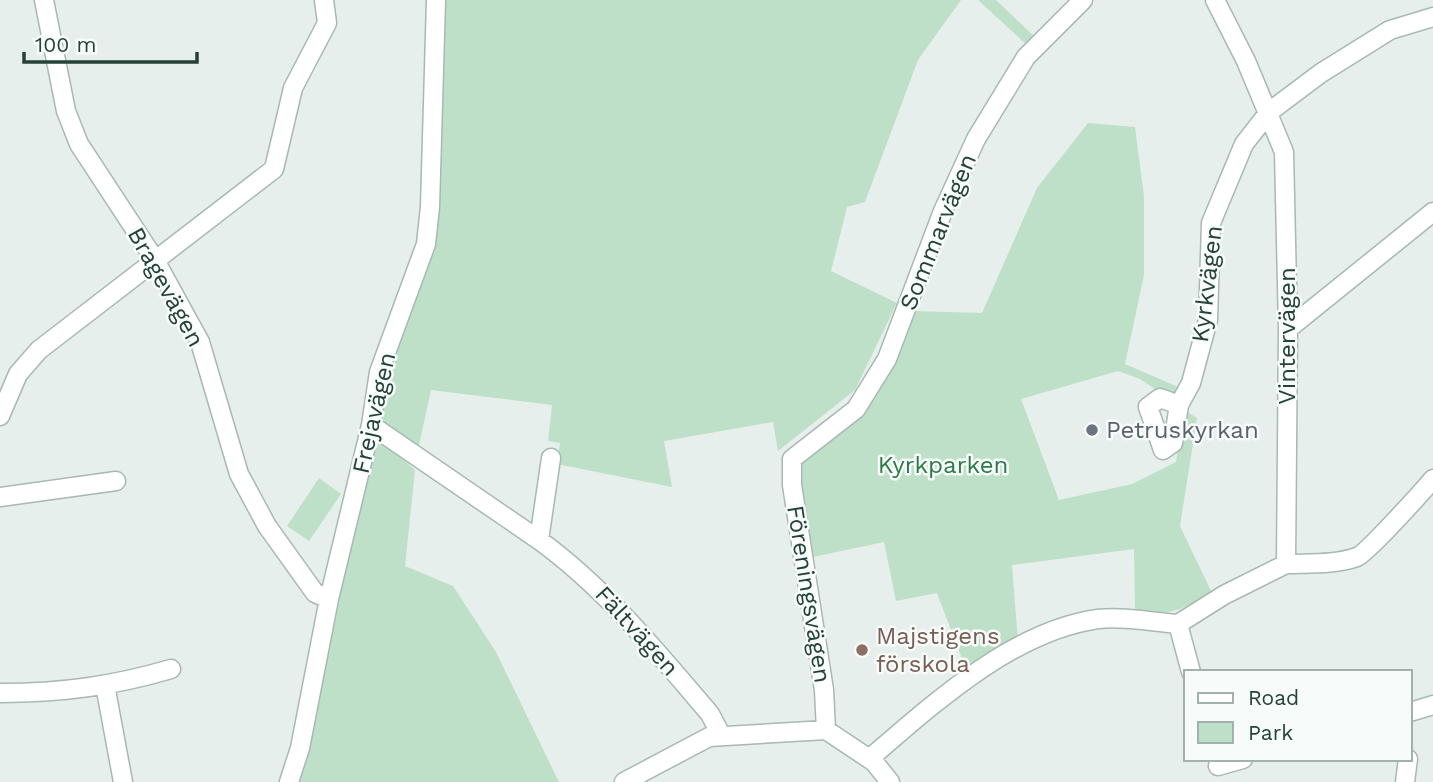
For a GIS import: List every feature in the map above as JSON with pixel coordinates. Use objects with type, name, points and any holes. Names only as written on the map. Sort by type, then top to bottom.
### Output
[{"type":"street","name":"Bragevägen","points":[[44,0],[66,111],[79,144],[155,260],[200,342],[239,474],[267,526],[315,593],[329,598]]},
{"type":"street","points":[[0,416],[18,374],[39,350],[274,169],[287,89],[327,23],[324,0]]},
{"type":"street","name":"Frejavägen","points":[[289,782],[300,748],[329,598],[371,425],[379,372],[426,244],[430,207],[436,0]]},
{"type":"street","name":"Sommarvägen","points":[[792,459],[856,409],[887,359],[943,211],[976,139],[1026,57],[1083,0]]},
{"type":"street","name":"Vintervägen","points":[[1215,0],[1269,112],[1284,152],[1288,329],[1286,564]]},
{"type":"street","name":"Kyrkvägen","points":[[1179,405],[1191,383],[1208,320],[1211,223],[1244,144],[1269,112],[1372,40],[1390,30],[1433,17]]},
{"type":"street","points":[[1288,329],[1433,212]]},
{"type":"street","name":"Fältvägen","points":[[371,425],[583,573],[710,714],[722,735]]},
{"type":"street","points":[[539,540],[551,458]]},
{"type":"street","name":"Föreningsvägen","points":[[792,459],[792,485],[824,690],[826,730]]},
{"type":"street","points":[[869,759],[946,693],[1038,636],[1062,626],[1101,618],[1178,624],[1224,595],[1286,564],[1335,562],[1359,556],[1371,547],[1387,526],[1433,479]]},
{"type":"street","points":[[0,497],[116,481]]},
{"type":"street","points":[[1178,624],[1190,670]]},
{"type":"street","points":[[0,693],[63,692],[172,669]]},
{"type":"street","points":[[105,685],[123,782]]},
{"type":"street","points":[[1412,711],[1433,705]]},
{"type":"street","points":[[624,782],[709,737],[826,730],[869,759],[890,782]]},
{"type":"street","points":[[1219,769],[1238,761]]},
{"type":"street","points":[[1405,782],[1408,761]]},
{"type":"green space","points":[[443,0],[961,0],[918,60],[865,202],[847,207],[831,271],[897,303],[855,390],[778,451],[773,422],[664,441],[672,487],[557,464],[560,443],[548,441],[552,405],[431,390],[418,450],[385,425],[378,406],[431,240],[443,109]]},
{"type":"green space","points":[[978,0],[996,0],[1036,38],[1029,47]]},
{"type":"green space","name":"Kyrkparken","points":[[1088,123],[1135,127],[1144,196],[1144,275],[1125,364],[1183,389],[1180,395],[1167,397],[1140,379],[1118,371],[1021,399],[1059,500],[1132,484],[1176,462],[1184,410],[1197,418],[1180,526],[1211,591],[1176,610],[1135,613],[1134,549],[1012,565],[1018,642],[967,672],[937,593],[896,601],[884,542],[813,557],[797,458],[856,420],[882,383],[912,311],[982,313],[1037,188]]},
{"type":"green space","points":[[378,438],[415,470],[405,566],[453,586],[496,652],[559,782],[298,782],[308,754],[370,447]]},
{"type":"green space","points":[[319,478],[341,494],[309,541],[287,526]]},
{"type":"place","name":"Petruskyrkan","points":[[1092,430]]},
{"type":"place","name":"Majstigens förskola","points":[[862,650]]}]
